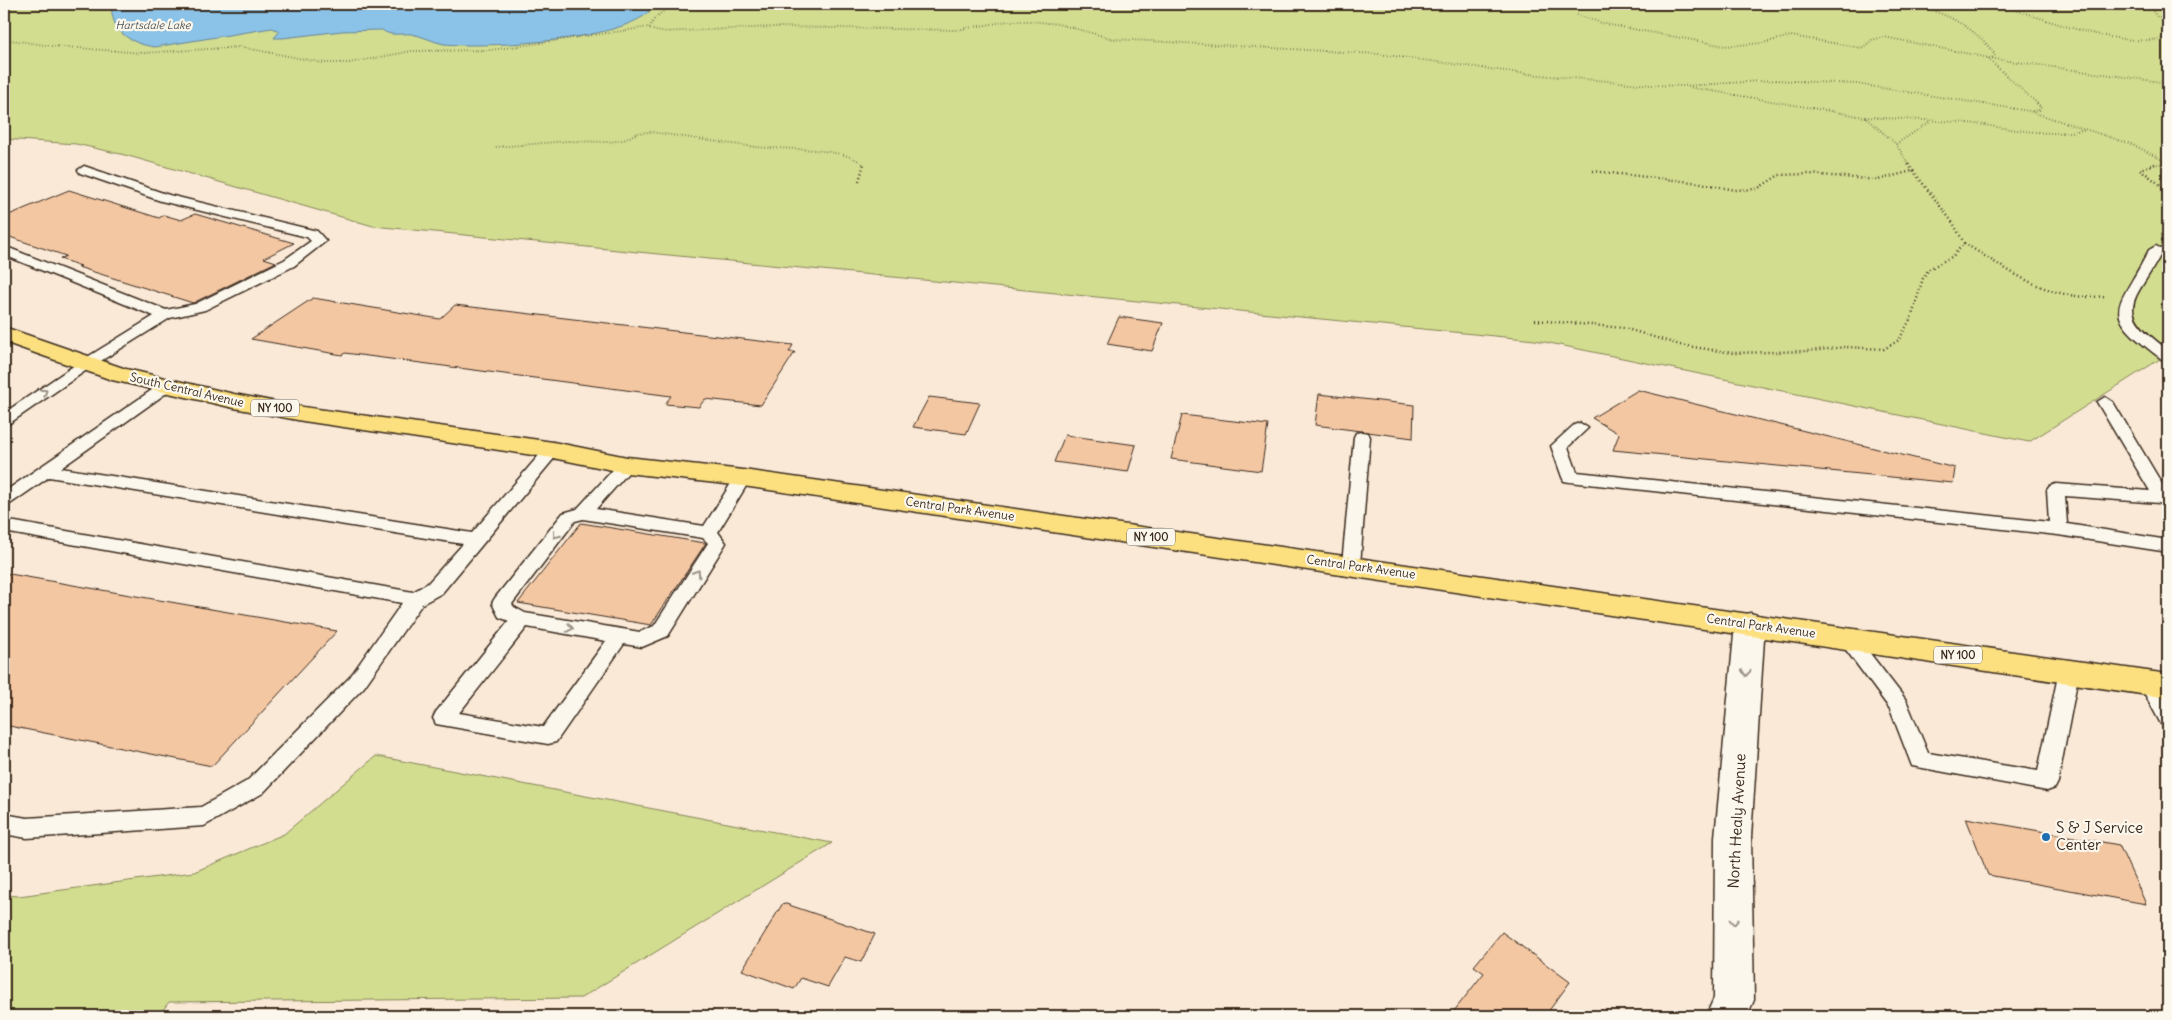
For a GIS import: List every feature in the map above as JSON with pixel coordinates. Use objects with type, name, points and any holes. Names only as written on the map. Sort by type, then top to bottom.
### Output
[{"type":"main road","name":"South Central Avenue","points":[[4,334],[86,364],[167,386],[303,414],[553,450]]},
{"type":"main road","name":"Central Park Avenue","points":[[553,450],[627,465],[743,478],[2159,684]]},
{"type":"street","name":"North Healy Avenue","points":[[1726,1016],[1734,1000],[1733,837],[1750,624]]},
{"type":"lane","points":[[4,420],[86,364],[165,315],[200,307],[289,263],[319,241],[312,234],[165,198],[84,170]]},
{"type":"lane","points":[[4,250],[165,315]]},
{"type":"lane","points":[[2156,250],[2126,304],[2129,322],[2141,336],[2168,357]]},
{"type":"lane","points":[[4,500],[167,386]]},
{"type":"lane","points":[[2104,402],[2165,500]]},
{"type":"lane","points":[[1580,428],[1559,446],[1570,477],[2058,529],[2168,546]]},
{"type":"lane","points":[[1351,565],[1362,437]]},
{"type":"lane","points":[[4,824],[26,828],[204,816],[255,787],[356,682],[415,599],[435,588],[553,450]]},
{"type":"lane","points":[[583,513],[627,465]]},
{"type":"lane","points":[[46,471],[476,540]]},
{"type":"lane","points":[[709,533],[743,478]]},
{"type":"lane","points":[[2058,529],[2056,490],[2165,500]]},
{"type":"lane","points":[[583,513],[709,533],[717,543],[661,631],[642,640],[522,619],[506,612],[502,603],[570,517],[583,513]]},
{"type":"lane","points":[[4,526],[415,599]]},
{"type":"lane","points":[[522,619],[443,718],[548,736],[619,637]]},
{"type":"lane","points":[[1848,639],[1899,706],[1920,760],[2047,782],[2069,671]]},
{"type":"lane","points":[[2159,684],[2168,718]]},
{"type":"path","points":[[649,27],[655,16],[665,9],[695,4]]},
{"type":"path","points":[[1916,4],[1944,15],[1980,36],[1995,55],[1991,59]]},
{"type":"path","points":[[1998,4],[2100,34],[2133,41],[2156,38],[2168,39]]},
{"type":"path","points":[[2148,4],[2157,18],[2168,22]]},
{"type":"path","points":[[1577,15],[1605,24],[1725,46],[1763,43],[1791,36],[1862,48],[1872,40],[1884,37],[1991,59],[2168,83]]},
{"type":"path","points":[[4,39],[52,46],[143,53],[241,47],[324,64],[349,63],[412,51],[491,50],[536,45],[649,27],[649,29],[660,32],[775,27],[957,30],[1008,21],[1030,21],[1058,24],[1114,39],[1209,42],[1284,50],[1378,54],[1527,74],[1683,86],[1865,117],[1956,122],[2058,134],[2076,133],[2086,129]]},
{"type":"path","points":[[1987,58],[2041,107],[2039,110],[2029,111]]},
{"type":"path","points":[[1683,86],[1775,80],[1856,84],[2029,111],[2134,145],[2168,164]]},
{"type":"path","points":[[1865,117],[1896,144],[1912,171],[1938,201],[1964,243],[2052,292],[2092,300],[2111,295]]},
{"type":"path","points":[[1896,144],[1931,122]]},
{"type":"path","points":[[496,147],[568,141],[609,142],[624,140],[637,134],[651,132],[756,146],[828,150],[864,164],[859,182]]},
{"type":"path","points":[[2168,164],[2160,162],[2140,169],[2168,191]]},
{"type":"path","points":[[1593,171],[1701,183],[1735,190],[1757,189],[1779,175],[1810,174],[1878,180],[1896,177],[1912,171]]},
{"type":"path","points":[[1535,320],[1624,328],[1680,345],[1733,352],[1845,347],[1884,349],[1898,340],[1912,316],[1923,278],[1929,269],[1952,256],[1964,243]]},
{"type":"green space","points":[[4,4],[2168,4],[2168,354],[2029,442],[1535,340],[373,226],[125,155],[76,144],[4,139]]},
{"type":"green space","points":[[376,756],[832,843],[581,998],[169,1002],[158,1016],[4,1016],[4,895],[19,896],[194,872],[284,834]]},
{"type":"water","name":"Hartsdale Lake","points":[[112,4],[646,4],[649,12],[633,22],[610,30],[582,36],[520,43],[491,45],[444,44],[415,35],[392,34],[382,30],[342,31],[274,38],[280,31],[272,28],[155,47],[137,43],[123,34],[114,21]]},
{"type":"building","points":[[69,190],[159,218],[164,215],[181,220],[195,214],[294,243],[264,258],[276,262],[193,303],[78,267],[81,266],[60,259],[66,256],[4,235],[4,217]]},
{"type":"building","points":[[313,298],[440,319],[455,305],[793,345],[789,352],[795,352],[761,405],[705,399],[699,407],[665,404],[671,396],[345,353],[342,355],[251,339]]},
{"type":"building","points":[[1119,317],[1163,323],[1152,351],[1107,344]]},
{"type":"building","points":[[1638,390],[1955,468],[1953,483],[1613,450],[1619,434],[1592,418]]},
{"type":"building","points":[[1319,394],[1414,405],[1413,438],[1315,425]]},
{"type":"building","points":[[929,397],[980,403],[966,434],[913,427]]},
{"type":"building","points":[[1182,415],[1268,425],[1261,471],[1171,459]]},
{"type":"building","points":[[1065,435],[1136,445],[1128,472],[1054,462]]},
{"type":"building","points":[[581,523],[706,543],[651,625],[518,603]]},
{"type":"building","points":[[4,573],[337,631],[212,766],[4,725]]},
{"type":"building","points":[[1966,818],[2119,845],[2146,904],[1988,875]]},
{"type":"building","points":[[783,903],[875,934],[861,962],[845,957],[828,987],[801,978],[794,989],[742,970]]},
{"type":"building","points":[[1502,932],[1570,982],[1545,1016],[1450,1016],[1484,973],[1474,966]]},
{"type":"place","name":"S & J Service Center","points":[[2046,837]]}]
